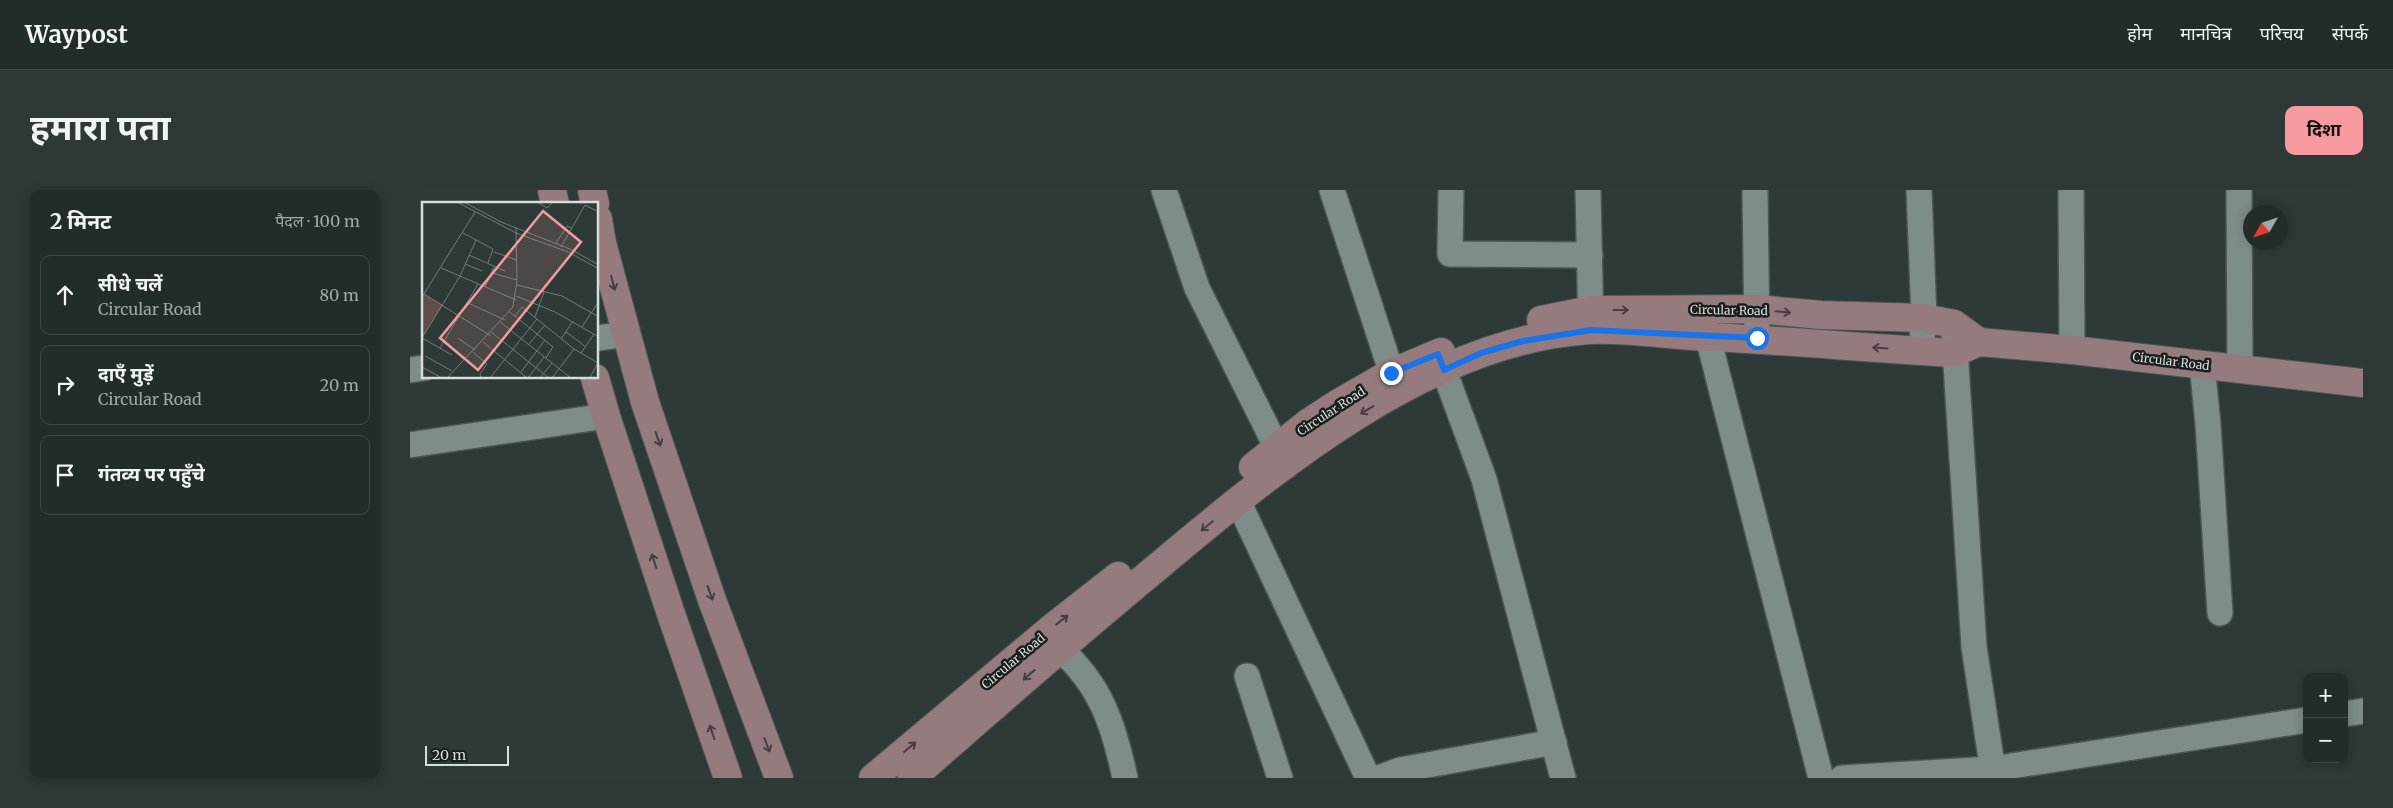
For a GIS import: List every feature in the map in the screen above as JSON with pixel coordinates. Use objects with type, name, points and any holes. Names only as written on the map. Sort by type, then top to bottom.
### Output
[{"type":"main road","points":[[599,225],[602,243],[645,402],[712,600],[779,778]]},
{"type":"main road","name":"Circular Road","points":[[912,778],[1060,649],[1238,501],[1281,458],[1315,418],[1511,328],[1701,310],[1757,309],[1821,315],[1924,318],[1954,324],[1979,342]]},
{"type":"main road","name":"Circular Road","points":[[1591,320],[1706,336],[1954,353],[1979,342],[2072,350],[2363,383]]},
{"type":"main road","points":[[595,379],[606,416],[728,778]]},
{"type":"main road","name":"Circular Road","points":[[873,778],[1201,506],[1281,458]]},
{"type":"street","points":[[1164,190],[1197,288],[1281,458]]},
{"type":"street","points":[[1332,190],[1395,382]]},
{"type":"street","points":[[1450,190],[1450,254],[1590,255]]},
{"type":"street","points":[[1588,190],[1591,320]]},
{"type":"street","points":[[1755,190],[1757,338]]},
{"type":"street","points":[[1919,190],[1924,318],[1921,351]]},
{"type":"street","points":[[2071,190],[2072,350]]},
{"type":"street","points":[[2239,190],[2240,370]]},
{"type":"street","points":[[1701,310],[1706,336],[1821,778]]},
{"type":"street","points":[[1954,324],[1954,353],[1974,647],[1993,774]]},
{"type":"street","points":[[599,338],[627,334]]},
{"type":"street","points":[[1440,362],[1484,479],[1563,778]]},
{"type":"street","points":[[2202,364],[2208,424],[2220,613]]},
{"type":"street","points":[[410,445],[606,416]]},
{"type":"street","points":[[1238,501],[1368,778]]},
{"type":"street","points":[[1060,649],[1078,665],[1102,701],[1119,751],[1125,778]]},
{"type":"street","points":[[1247,676],[1280,778]]},
{"type":"street","points":[[2348,713],[2363,711]]},
{"type":"street","points":[[1842,778],[1993,774],[2303,721]]},
{"type":"street","points":[[1379,778],[1400,770],[1554,742]]},
{"type":"route","points":[[1391,373],[1438,354],[1444,370],[1481,353],[1523,341],[1591,330],[1757,338]]}]
